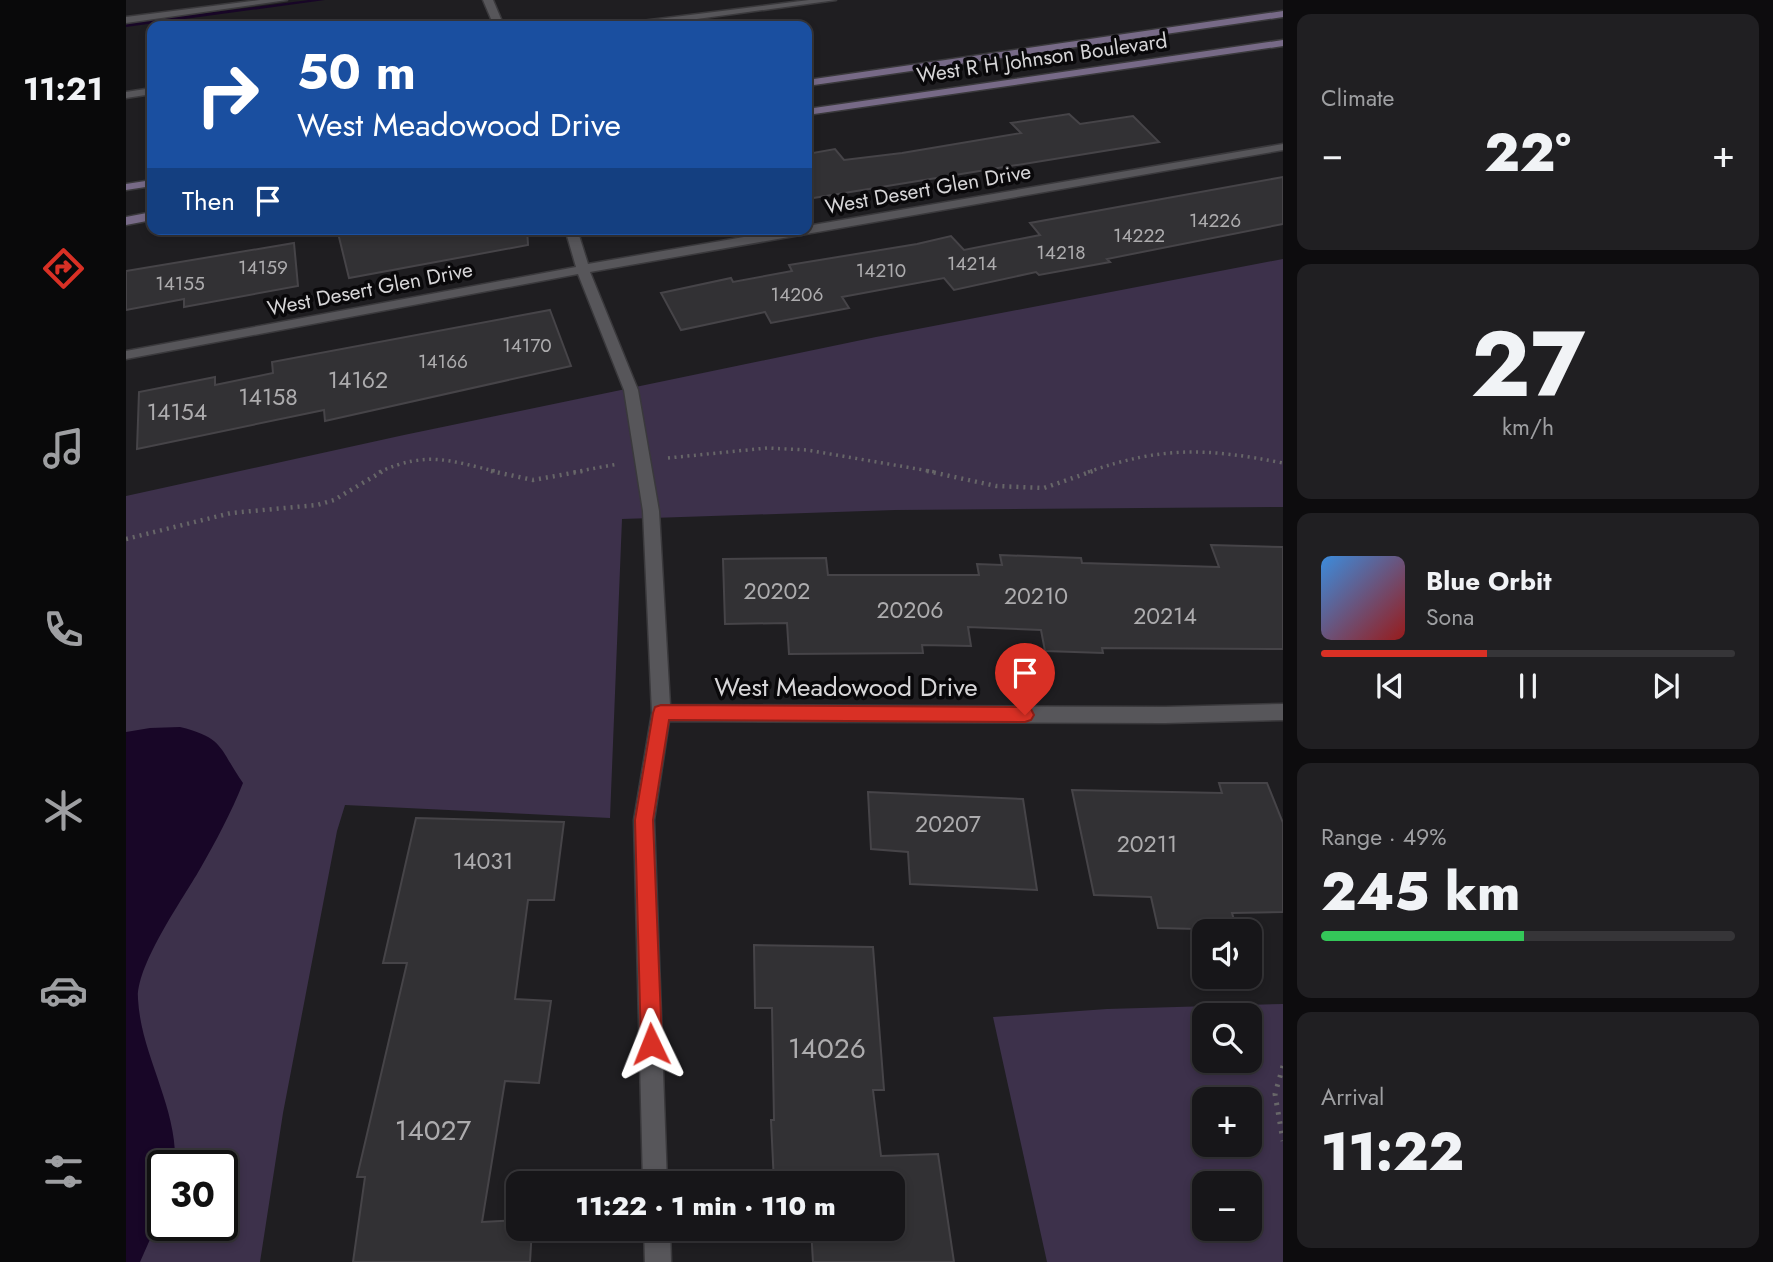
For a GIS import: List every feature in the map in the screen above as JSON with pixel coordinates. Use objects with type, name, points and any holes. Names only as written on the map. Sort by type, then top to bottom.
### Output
[{"type":"main road","name":"West R H Johnson Boulevard","points":[[812,82],[1283,14]]},
{"type":"main road","name":"West R H Johnson Boulevard","points":[[812,111],[1283,43]]},
{"type":"main road","points":[[126,187],[147,184]]},
{"type":"main road","points":[[126,221],[147,217]]},
{"type":"street","points":[[126,20],[282,0]]},
{"type":"street","points":[[488,0],[497,21]]},
{"type":"street","points":[[665,21],[831,0]]},
{"type":"street","points":[[126,95],[147,92]]},
{"type":"street","name":"West Desert Glen Drive","points":[[812,229],[1283,147]]},
{"type":"street","points":[[573,235],[583,269],[631,390],[651,511],[661,713],[644,820],[656,1171]]},
{"type":"street","name":"West Desert Glen Drive","points":[[126,355],[778,235]]},
{"type":"street","name":"West Meadowood Drive","points":[[661,713],[1165,715],[1283,712]]},
{"type":"street","points":[[657,1241],[658,1262]]},
{"type":"path","points":[[126,539],[231,513],[317,505],[334,500],[371,476],[405,461],[435,458],[533,480],[643,461],[767,448],[807,450],[897,464],[996,486],[1044,488],[1126,459],[1159,452],[1227,452],[1283,463]]},
{"type":"path","points":[[1283,1066],[1275,1080],[1276,1115],[1283,1141]]},
{"type":"shaded area","points":[[1283,259],[1283,507],[895,510],[622,519],[610,818],[345,805],[337,831],[283,1113],[260,1262],[126,1262],[126,496],[876,337]]},
{"type":"shaded area","points":[[180,727],[205,736],[219,746],[243,783],[212,848],[152,951],[139,985],[138,999],[145,1041],[171,1123],[174,1150],[147,1150],[147,1241],[149,1241],[140,1262],[126,1262],[126,732]]},
{"type":"shaded area","points":[[1283,1004],[1283,1262],[1047,1262],[993,1017],[1192,1007],[1192,1073],[1262,1073],[1262,1005]]},
{"type":"building","points":[[1069,114],[1080,124],[1133,116],[1159,142],[812,198],[812,153],[835,149],[844,160],[1021,133],[1011,123]]},
{"type":"building","points":[[1283,177],[1283,224],[1107,259],[1110,262],[1039,275],[1036,272],[954,290],[944,278],[842,297],[849,308],[771,323],[765,312],[681,330],[661,293],[731,278],[733,282],[792,271],[789,265],[951,236],[964,250],[1040,235],[1030,223]]},
{"type":"building","points":[[338,235],[527,235],[528,245],[349,278]]},
{"type":"building","points":[[294,243],[298,286],[184,307],[184,299],[126,310],[126,271]]},
{"type":"building","points":[[550,310],[571,366],[325,421],[324,410],[137,449],[139,392],[215,377],[215,385],[273,373],[272,362]]},
{"type":"building","points":[[1211,545],[1283,547],[1283,649],[1102,648],[1103,653],[1045,651],[1041,630],[968,627],[971,646],[922,645],[923,653],[789,654],[787,623],[725,624],[723,559],[826,558],[828,575],[979,575],[977,564],[1002,565],[1000,555],[1081,558],[1082,563],[1219,567]]},
{"type":"building","points":[[1219,783],[1267,783],[1283,823],[1283,912],[1232,913],[1234,919],[1192,919],[1192,929],[1158,928],[1151,897],[1094,895],[1072,790],[1222,793]]},
{"type":"building","points":[[868,792],[1023,799],[1037,890],[910,884],[908,852],[871,849]]},
{"type":"building","points":[[416,818],[564,822],[554,900],[528,900],[515,999],[551,1001],[539,1083],[505,1081],[482,1222],[506,1221],[506,1241],[531,1241],[530,1262],[353,1262],[365,1177],[357,1177],[407,963],[383,963]]},
{"type":"building","points":[[754,945],[873,947],[884,1090],[873,1090],[881,1156],[938,1154],[954,1262],[813,1262],[812,1241],[905,1241],[905,1171],[773,1171],[772,1008],[755,1008]]},
{"type":"waterway","points":[[157,21],[322,0]]},
{"type":"waterway","points":[[126,25],[147,22]]},
{"type":"route","points":[[651,1044],[644,820],[661,713],[1025,715]]}]
